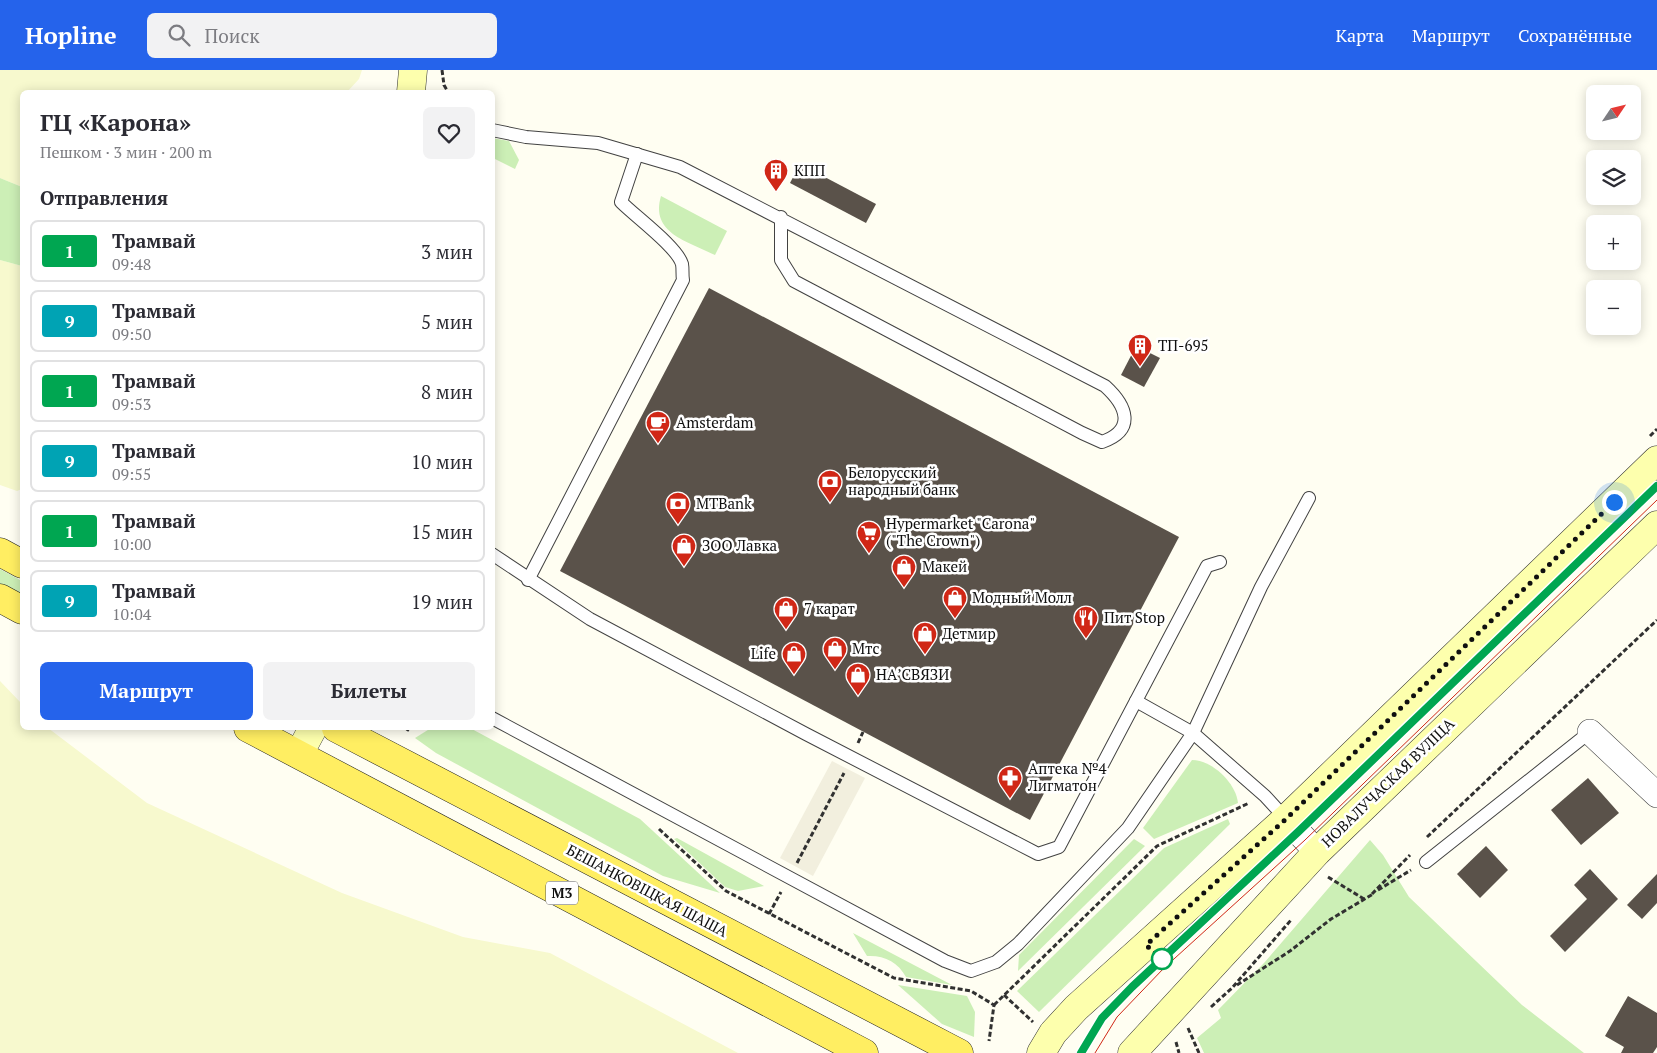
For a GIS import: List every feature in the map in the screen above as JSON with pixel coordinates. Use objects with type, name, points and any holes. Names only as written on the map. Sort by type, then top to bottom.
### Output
[{"type":"main road","points":[[411,90],[413,70]]},
{"type":"main road","points":[[1041,1053],[1053,1033],[1076,1008],[1286,819],[1652,449]]},
{"type":"main road","name":"НОВАЛУЧАСКАЯ ВУЛІЦА","points":[[1132,1053],[1657,525]]},
{"type":"main road","points":[[0,552],[20,563]]},
{"type":"main road","points":[[0,598],[20,609]]},
{"type":"main road","name":"М3","points":[[252,730],[864,1053]]},
{"type":"main road","points":[[299,754],[312,730]]},
{"type":"main road","name":"БЕШАНКОВІЦКАЯ ШАША","points":[[340,730],[959,1053]]},
{"type":"street","points":[[1590,732],[1657,795]]},
{"type":"street","points":[[1286,819],[1321,864]]},
{"type":"lane","points":[[495,131],[526,136],[598,142],[680,167],[781,217],[1105,386],[1120,399],[1125,414],[1122,428],[1114,437],[1102,442],[1082,434],[794,281],[781,260],[781,217]]},
{"type":"lane","points":[[528,580],[683,280],[682,264],[673,248],[621,202],[637,154]]},
{"type":"lane","points":[[495,720],[946,961],[971,972],[996,962],[1018,944],[1128,828],[1193,732],[1261,587],[1309,498]]},
{"type":"lane","points":[[495,556],[528,580],[590,619],[1038,854],[1059,847],[1207,566],[1220,562]]},
{"type":"lane","points":[[1136,701],[1193,732],[1265,796],[1286,819]]},
{"type":"lane","points":[[1426,862],[1590,732]]},
{"type":"path","points":[[442,70],[444,85],[447,90]]},
{"type":"path","points":[[1652,449],[1657,429]]},
{"type":"path","points":[[1424,840],[1657,620]]},
{"type":"path","points":[[769,914],[790,877],[863,732]]},
{"type":"path","points":[[989,1040],[994,1006],[1157,846],[1265,796]]},
{"type":"path","points":[[653,823],[726,891],[894,978],[971,991],[994,1006]]},
{"type":"path","points":[[1372,894],[1411,854]]},
{"type":"path","points":[[1232,988],[1290,951],[1331,918],[1426,862]]},
{"type":"path","points":[[1321,864],[1364,899]]},
{"type":"path","points":[[1004,995],[1034,1022]]},
{"type":"path","points":[[1187,1027],[1199,1053]]},
{"type":"path","points":[[1175,1039],[1179,1053]]},
{"type":"green space","points":[[0,70],[362,70],[359,79],[349,90],[20,90],[20,186],[0,178]]},
{"type":"green space","points":[[495,139],[509,141],[519,160],[515,169],[495,159]]},
{"type":"green space","points":[[0,178],[20,186],[20,265],[0,260]]},
{"type":"green space","points":[[661,196],[727,231],[715,255],[683,240],[666,227],[661,219],[659,209]]},
{"type":"green space","points":[[0,260],[20,265],[20,490],[17,491],[0,485]]},
{"type":"green space","points":[[0,569],[20,580],[20,595],[0,584]]},
{"type":"green space","points":[[0,681],[20,702],[20,730],[51,730],[147,803],[342,893],[463,937],[550,953],[738,1053],[0,1053]]},
{"type":"green space","points":[[428,730],[474,730],[640,819],[720,893],[663,876],[436,753],[415,738]]},
{"type":"green space","points":[[1192,760],[1207,764],[1222,774],[1233,788],[1238,803],[1154,839],[1143,828]]},
{"type":"green space","points":[[1228,819],[1230,824],[1039,1012],[1017,991],[1164,848]]},
{"type":"green space","points":[[677,838],[764,886],[738,891],[725,887],[674,839]]},
{"type":"green space","points":[[1134,839],[1145,846],[1018,971],[1019,955]]},
{"type":"green space","points":[[1370,840],[1383,855],[1409,897],[1522,1005],[1584,1053],[1204,1053],[1197,1038],[1221,1018],[1218,1010],[1264,963]]},
{"type":"green space","points":[[853,933],[952,985],[906,977],[899,967],[890,960],[867,956]]},
{"type":"green space","points":[[898,985],[967,996],[975,1012],[974,1037],[942,1024]]},
{"type":"shaded area","points":[[832,761],[865,778],[813,876],[780,858]]},
{"type":"building","points":[[800,164],[876,204],[866,223],[790,183]]},
{"type":"building","name":"Hypermarket \"Carona\" (\"The Crown\")","points":[[709,288],[1179,537],[1030,820],[560,571]]},
{"type":"building","name":"ТП-695","points":[[1136,346],[1160,358],[1144,387],[1121,375]]},
{"type":"building","points":[[1588,778],[1619,813],[1581,845],[1551,810]]},
{"type":"building","points":[[1486,846],[1508,870],[1480,898],[1457,874]]},
{"type":"building","points":[[1590,869],[1618,899],[1565,952],[1550,936],[1587,899],[1574,885]]},
{"type":"building","points":[[1657,874],[1657,903],[1642,919],[1627,905]]},
{"type":"building","points":[[1628,996],[1657,1013],[1657,1047],[1653,1053],[1621,1053],[1624,1047],[1605,1036]]},
{"type":"tram line","points":[[1081,1053],[1102,1018],[1132,987],[1298,832],[1657,486]]},
{"type":"tram line","name":"1","points":[[1081,1053],[1102,1018],[1132,987],[1298,832],[1657,486]]},
{"type":"tram line","points":[[1095,1053],[1117,1017],[1164,968],[1305,840],[1657,500]]},
{"type":"place","name":"КПП","points":[[776,192]]},
{"type":"place","name":"ТП-695","points":[[1140,367]]},
{"type":"place","name":"Amsterdam","points":[[658,444]]},
{"type":"place","name":"Белорусский народный банк","points":[[830,503]]},
{"type":"place","name":"MTBank","points":[[678,525]]},
{"type":"place","name":"Hypermarket \"Carona\" (\"The Crown\")","points":[[869,554]]},
{"type":"place","name":"ЗОО Лавка","points":[[684,567]]},
{"type":"place","name":"Макей","points":[[904,588]]},
{"type":"place","name":"Модный Молл","points":[[955,619]]},
{"type":"place","name":"7 карат","points":[[786,630]]},
{"type":"place","name":"Пит Stop","points":[[1086,639]]},
{"type":"place","name":"Детмир","points":[[925,655]]},
{"type":"place","name":"Мтс","points":[[835,670]]},
{"type":"place","name":"Life","points":[[794,675]]},
{"type":"place","name":"НАʼСВЯЗИ","points":[[858,696]]},
{"type":"place","name":"Аптека №4 Лигматон","points":[[1010,799]]},
{"type":"route","points":[[1162,959],[1146,945],[1286,819],[1614,502]]}]
